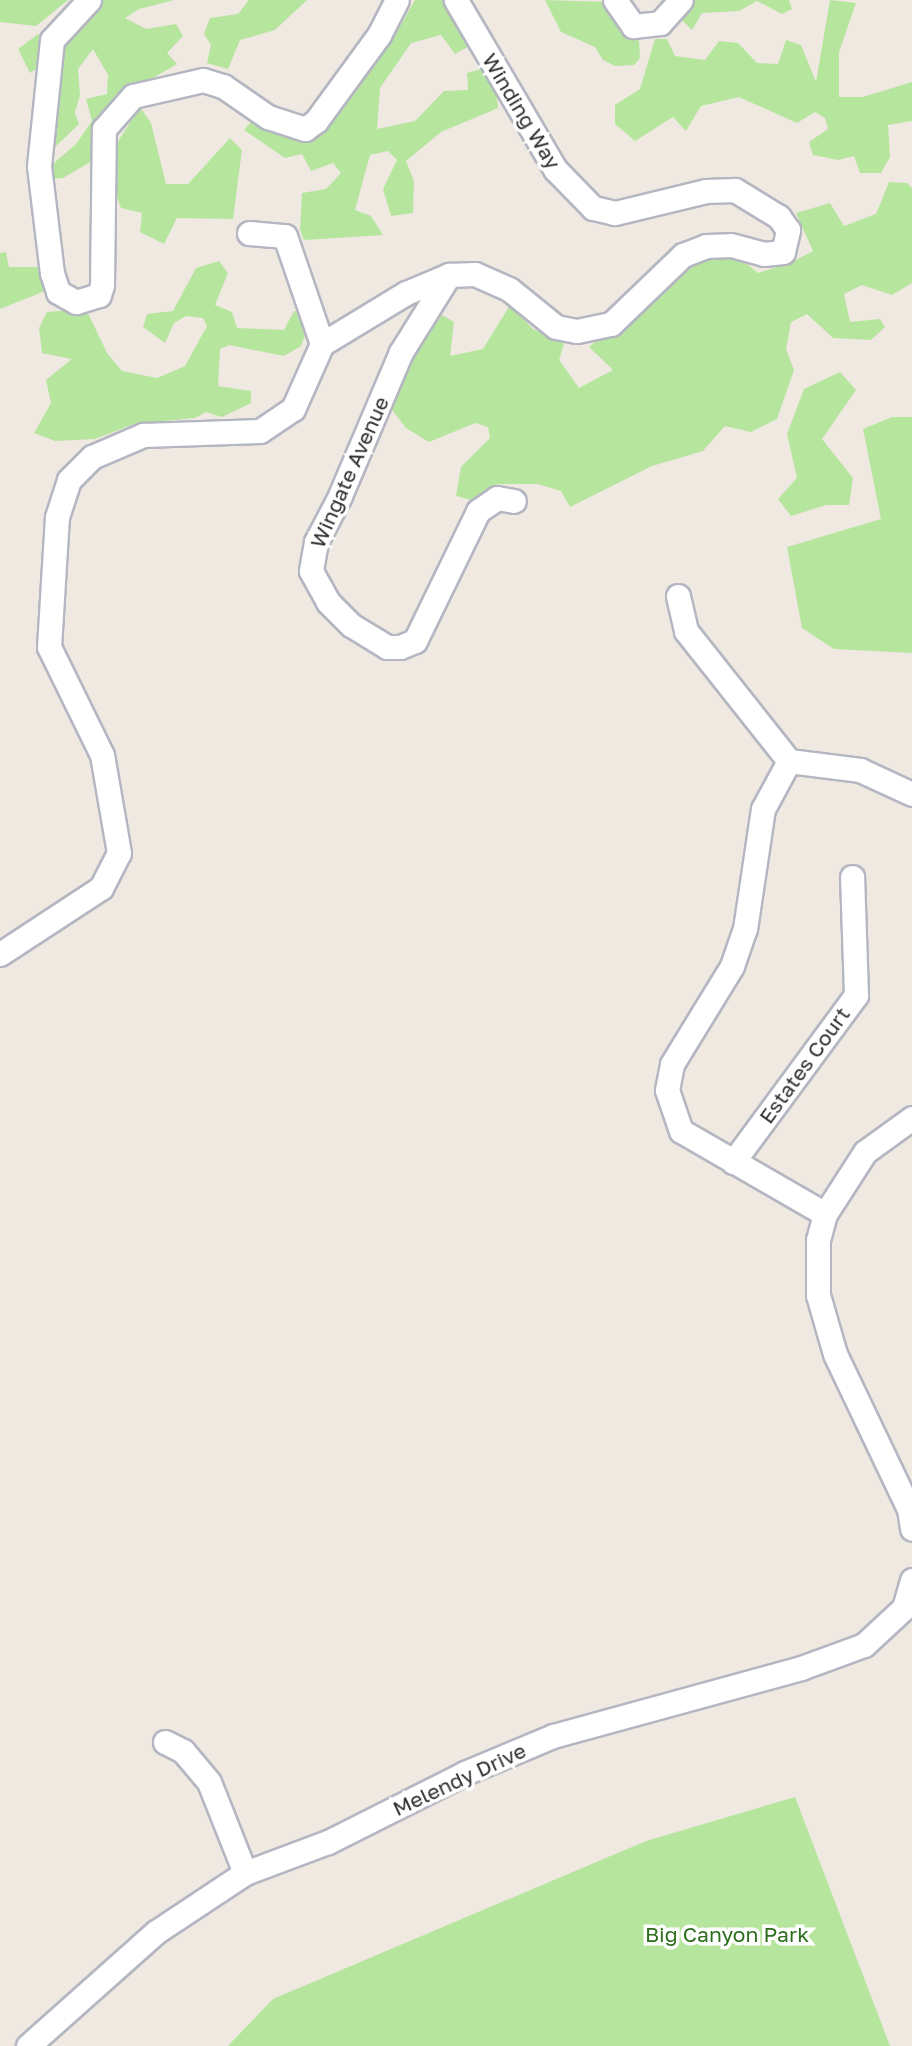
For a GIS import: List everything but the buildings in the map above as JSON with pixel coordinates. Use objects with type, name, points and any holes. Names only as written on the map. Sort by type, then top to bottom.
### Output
[{"type":"street","points":[[89,0],[52,40],[39,166],[55,282],[58,292],[76,302],[99,295],[102,285],[104,129],[133,96],[203,80],[223,86],[268,117],[305,129],[316,121],[379,35],[397,0]]},
{"type":"street","name":"Winding Way","points":[[322,344],[406,293],[449,275],[475,274],[509,289],[556,327],[577,331],[611,324],[683,255],[719,245],[764,254],[783,252],[788,230],[762,203],[735,190],[705,191],[615,213],[593,208],[555,169],[456,0]]},
{"type":"street","points":[[615,0],[633,26],[660,23],[681,0]]},
{"type":"street","points":[[0,954],[101,888],[119,853],[102,755],[49,647],[57,516],[69,480],[92,457],[143,435],[229,435],[260,431],[284,418],[293,409],[322,344],[285,236],[249,233]]},
{"type":"street","name":"Wingate Avenue","points":[[449,275],[401,352],[340,496],[316,542],[311,571],[328,602],[351,625],[387,647],[400,647],[415,641],[478,511],[497,498],[514,502]]},
{"type":"street","points":[[678,596],[686,631],[789,761],[860,770],[912,794]]},
{"type":"street","points":[[789,761],[763,809],[745,929],[732,966],[672,1064],[667,1090],[681,1131],[825,1214]]},
{"type":"street","name":"Estates Court","points":[[733,1162],[856,995],[852,877]]},
{"type":"street","points":[[912,1118],[865,1152],[825,1214],[818,1240],[818,1295],[835,1354],[909,1509],[912,1529]]},
{"type":"street","name":"Melendy Drive","points":[[28,2046],[156,1932],[245,1874],[328,1842],[465,1773],[553,1736],[801,1668],[864,1645],[908,1612],[912,1580]]},
{"type":"street","points":[[165,1742],[183,1751],[209,1782],[245,1874]]},
{"type":"green space","points":[[0,0],[68,0],[36,26],[0,22]]},
{"type":"green space","points":[[97,0],[174,0],[139,9],[125,18],[146,29],[176,24],[183,36],[167,53],[177,64],[139,86],[98,143],[92,161],[63,178],[49,179],[47,169],[76,144],[92,121],[86,99],[107,94],[108,75],[93,49],[78,69],[80,95],[75,113],[79,124],[55,147],[47,145],[39,67],[30,73],[18,49],[38,34],[59,40]]},
{"type":"green space","points":[[249,0],[307,0],[275,30],[240,40],[228,69],[207,63],[211,45],[204,34],[210,18],[238,14]]},
{"type":"green space","points":[[415,0],[445,0],[473,44],[455,54],[441,35],[411,43],[380,88],[377,129],[415,121],[444,91],[468,90],[467,73],[481,69],[496,86],[498,108],[441,132],[406,161],[414,181],[413,213],[391,216],[383,189],[397,160],[388,151],[370,155],[355,210],[371,216],[383,235],[304,240],[300,230],[302,193],[326,189],[341,173],[333,163],[311,171],[302,154],[285,158],[244,130],[252,121],[305,141],[343,103],[350,84],[364,76],[377,53],[390,44]]},
{"type":"green space","points":[[545,0],[608,2],[639,41],[640,58],[634,65],[615,66],[603,60],[595,47],[561,32]]},
{"type":"green space","points":[[689,0],[789,0],[792,9],[782,14],[757,1],[739,11],[702,13],[692,30],[677,15]]},
{"type":"green space","points":[[830,0],[856,3],[839,52],[839,97],[863,97],[912,82],[912,121],[888,125],[890,157],[881,173],[860,173],[854,156],[838,160],[813,155],[809,142],[828,129],[825,118],[815,112],[797,123],[739,97],[701,106],[686,131],[673,117],[635,141],[615,124],[615,105],[640,89],[655,39],[667,39],[675,56],[705,60],[719,41],[738,43],[757,63],[778,64],[786,40],[801,45],[816,82]]},
{"type":"green space","points":[[140,107],[151,123],[166,184],[188,184],[230,138],[242,150],[233,219],[177,218],[164,244],[140,232],[142,213],[121,208],[112,184],[113,149]]},
{"type":"green space","points":[[889,182],[907,183],[912,188],[912,283],[892,295],[862,285],[844,294],[850,322],[880,319],[885,327],[871,340],[833,338],[807,314],[791,322],[786,349],[794,370],[777,419],[751,432],[725,426],[703,451],[652,466],[570,507],[561,491],[538,484],[498,484],[471,500],[456,496],[461,467],[490,438],[488,427],[475,423],[429,442],[406,428],[389,406],[410,362],[442,315],[454,322],[450,356],[483,349],[510,305],[534,330],[565,340],[559,360],[579,388],[613,370],[589,347],[691,262],[718,254],[740,258],[758,273],[790,263],[813,251],[796,213],[830,203],[844,226],[876,214]]},
{"type":"green space","points":[[6,252],[9,267],[44,267],[45,291],[0,309],[0,253]]},
{"type":"green space","points":[[219,261],[228,273],[215,305],[232,312],[237,328],[284,330],[294,311],[303,312],[307,330],[301,346],[284,356],[229,345],[220,349],[218,386],[251,391],[251,403],[222,417],[206,412],[195,418],[134,424],[95,439],[55,441],[34,433],[51,403],[46,380],[72,359],[42,353],[39,328],[47,312],[86,309],[107,353],[122,371],[157,378],[185,366],[207,326],[203,318],[186,316],[174,323],[165,343],[143,327],[147,314],[173,311],[196,268]]},
{"type":"green space","points":[[840,372],[856,390],[822,439],[853,478],[849,505],[826,505],[791,516],[778,499],[797,478],[787,434],[804,389]]},
{"type":"green space","points":[[892,417],[912,417],[912,653],[834,649],[802,628],[787,547],[881,519],[863,429]]},
{"type":"green space","name":"Big Canyon Park","points":[[795,1797],[890,2046],[228,2046],[273,1999],[646,1841]]}]
